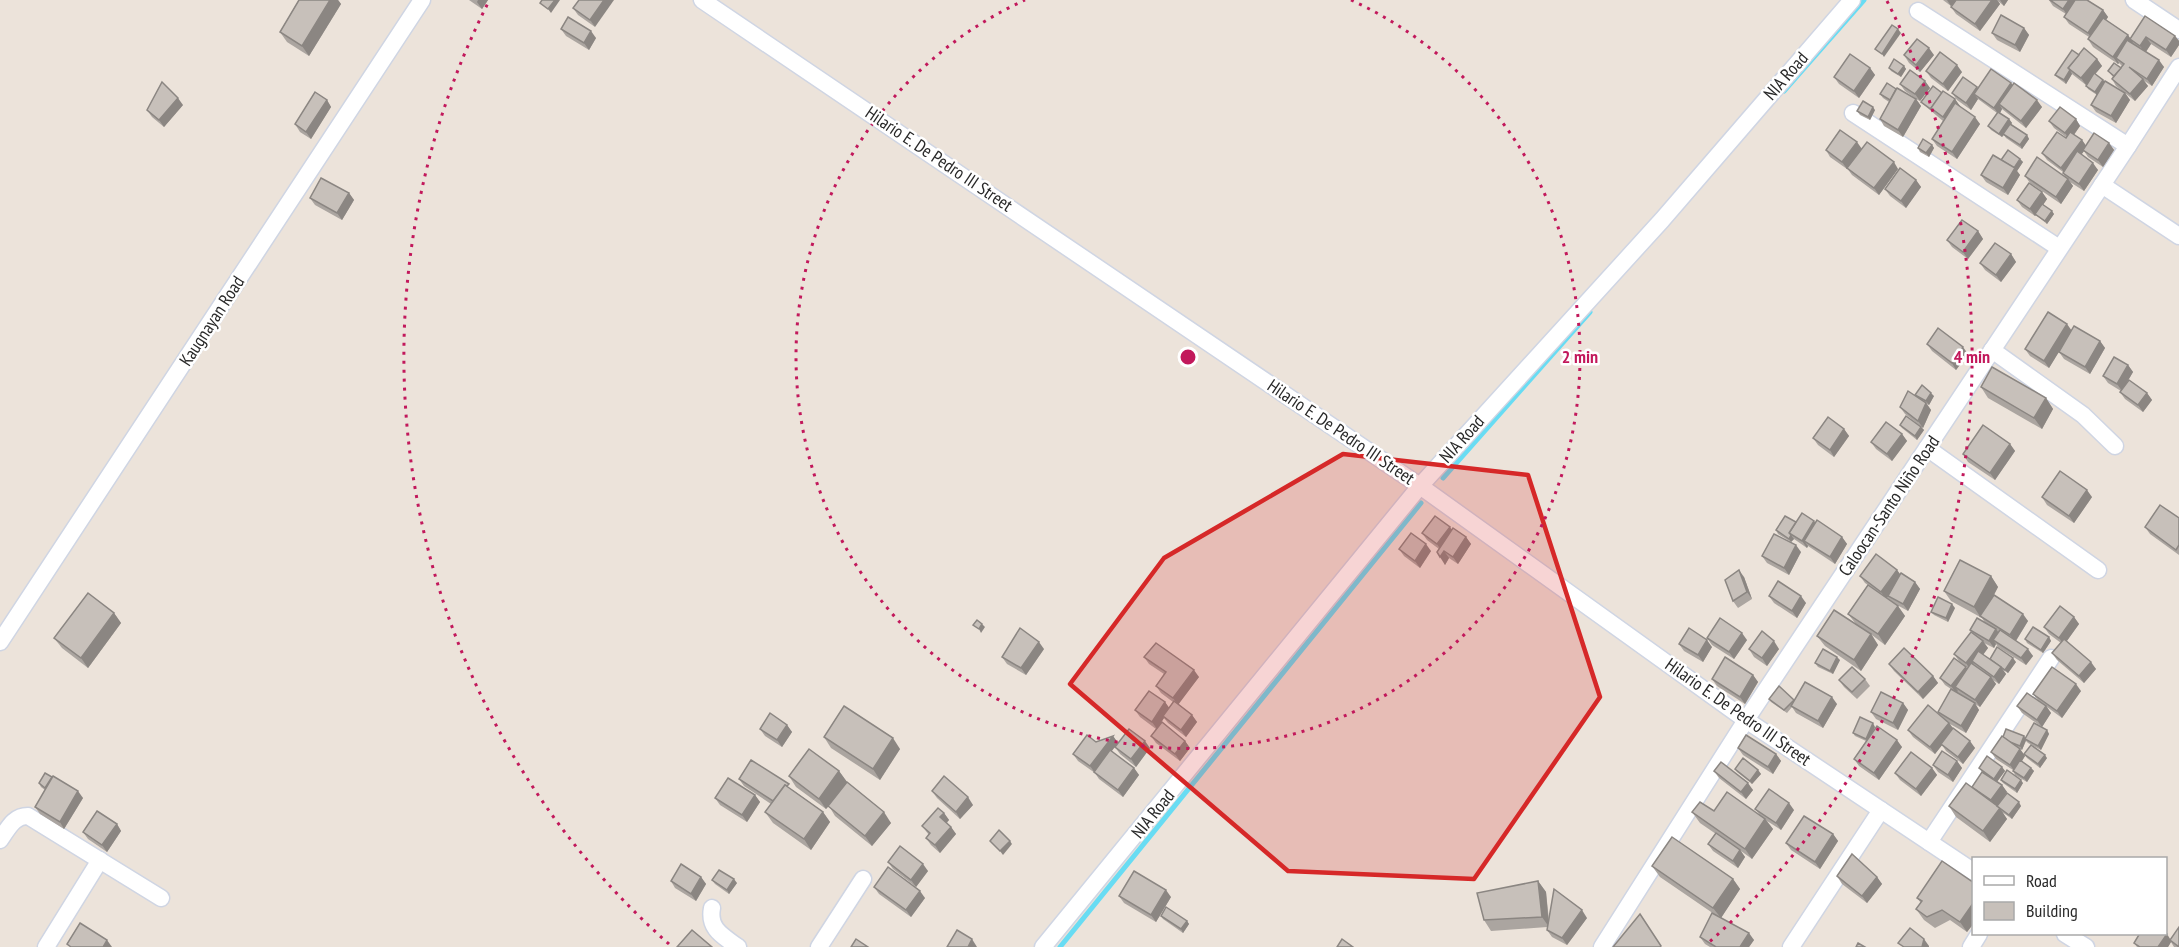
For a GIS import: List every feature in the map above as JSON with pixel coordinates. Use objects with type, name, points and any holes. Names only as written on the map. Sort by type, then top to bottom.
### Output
[{"type":"street","name":"Kaugnayan Road","points":[[0,642],[422,0]]},
{"type":"street","name":"Hilario E. De Pedro III Street","points":[[702,0],[1420,486],[1746,720],[1972,871]]},
{"type":"street","name":"NIA Road","points":[[1043,947],[1420,486],[1662,220],[1852,0]]},
{"type":"street","points":[[2134,0],[2179,30]]},
{"type":"street","points":[[1918,11],[2128,146]]},
{"type":"street","name":"Caloocan-Santo Niño Road","points":[[1602,947],[1746,720],[2179,67]]},
{"type":"street","points":[[1853,113],[2060,248]]},
{"type":"street","points":[[2102,185],[2179,236]]},
{"type":"street","points":[[1992,350],[2083,415],[2115,446]]},
{"type":"street","points":[[1927,448],[2098,570]]},
{"type":"street","points":[[1929,842],[2051,658]]},
{"type":"street","points":[[1791,947],[1881,810]]},
{"type":"street","points":[[0,840],[14,820],[20,816],[28,816],[161,898]]},
{"type":"street","points":[[46,947],[100,860]]},
{"type":"street","points":[[819,947],[863,879]]},
{"type":"street","points":[[712,908],[710,916],[715,930],[738,947]]},
{"type":"street","points":[[2068,935],[2086,947]]},
{"type":"highlighted area","points":[[1343,454],[1528,475],[1600,697],[1474,879],[1288,871],[1070,684],[1164,558]]},
{"type":"building","points":[[299,0],[330,0],[302,46],[280,32]]},
{"type":"building","points":[[542,0],[555,0],[548,9],[540,3]]},
{"type":"building","points":[[579,0],[604,0],[590,20],[573,8]]},
{"type":"building","points":[[1956,0],[1992,0],[1975,24],[1951,7]]},
{"type":"building","points":[[2050,0],[2069,0],[2063,9]]},
{"type":"building","points":[[2075,0],[2087,0],[2103,10],[2088,33],[2064,17]]},
{"type":"building","points":[[2001,15],[2024,28],[2015,45],[1992,33]]},
{"type":"building","points":[[2145,16],[2175,36],[2166,50],[2146,37],[2140,46],[2130,39]]},
{"type":"building","points":[[568,17],[591,31],[584,43],[561,29]]},
{"type":"building","points":[[2103,18],[2128,35],[2113,57],[2088,39]]},
{"type":"building","points":[[1892,25],[1898,29],[1882,54],[1875,49]]},
{"type":"building","points":[[1917,39],[1929,48],[1916,65],[1904,55]]},
{"type":"building","points":[[2127,40],[2159,60],[2147,79],[2129,67],[2143,79],[2130,94],[2112,79],[2124,64],[2116,58]]},
{"type":"building","points":[[2084,48],[2097,59],[2081,78],[2068,68]]},
{"type":"building","points":[[2072,50],[2079,55],[2068,68],[2070,70],[2064,80],[2055,75]]},
{"type":"building","points":[[1940,52],[1957,65],[1943,84],[1926,71]]},
{"type":"building","points":[[1850,54],[1870,68],[1854,91],[1834,77]]},
{"type":"building","points":[[1894,59],[1904,66],[1898,74],[1889,68]]},
{"type":"building","points":[[2114,63],[2121,68],[2114,76],[2108,71]]},
{"type":"building","points":[[1991,69],[2011,83],[1994,108],[1974,94]]},
{"type":"building","points":[[1910,70],[1925,81],[1915,94],[1900,84]]},
{"type":"building","points":[[2094,73],[2103,80],[2095,92],[2086,86]]},
{"type":"building","points":[[1963,77],[1977,87],[1966,103],[1952,93]]},
{"type":"building","points":[[2105,81],[2125,93],[2111,116],[2091,105]]},
{"type":"building","points":[[162,82],[178,98],[159,120],[147,110]]},
{"type":"building","points":[[1887,83],[1896,89],[1890,100],[1880,94]]},
{"type":"building","points":[[2014,83],[2037,100],[2021,121],[1999,104]]},
{"type":"building","points":[[1933,86],[1942,93],[1931,108],[1932,110],[1921,102]]},
{"type":"building","points":[[1897,88],[1916,99],[1898,130],[1880,119]]},
{"type":"building","points":[[1943,91],[1955,99],[1943,117],[1931,108]]},
{"type":"building","points":[[315,92],[327,100],[306,132],[295,124]]},
{"type":"building","points":[[1863,101],[1873,107],[1868,117],[1857,111]]},
{"type":"building","points":[[1955,103],[1975,117],[1952,152],[1932,139]]},
{"type":"building","points":[[2060,107],[2076,119],[2065,133],[2049,121]]},
{"type":"building","points":[[1998,112],[2009,119],[1999,134],[1988,126]]},
{"type":"building","points":[[2010,124],[2027,135],[2020,145],[2003,134]]},
{"type":"building","points":[[1840,130],[1857,142],[1842,162],[1826,150]]},
{"type":"building","points":[[2057,132],[2066,138],[2070,132],[2082,140],[2061,168],[2042,153]]},
{"type":"building","points":[[2094,133],[2109,143],[2098,160],[2083,150]]},
{"type":"building","points":[[1923,139],[1932,145],[1926,153],[1918,148]]},
{"type":"building","points":[[1867,142],[1894,162],[1874,188],[1847,168]]},
{"type":"building","points":[[2008,150],[2020,159],[2014,168],[2001,160]]},
{"type":"building","points":[[2077,151],[2093,163],[2079,184],[2063,173]]},
{"type":"building","points":[[1993,155],[2015,168],[2003,188],[1981,175]]},
{"type":"building","points":[[2037,157],[2068,179],[2056,197],[2025,176]]},
{"type":"building","points":[[1900,168],[1916,180],[1901,201],[1885,189]]},
{"type":"building","points":[[321,178],[349,193],[337,213],[310,198]]},
{"type":"building","points":[[2029,183],[2042,192],[2030,209],[2017,200]]},
{"type":"building","points":[[2042,204],[2052,211],[2045,221],[2035,214]]},
{"type":"building","points":[[1962,220],[1978,231],[1963,252],[1947,240]]},
{"type":"building","points":[[1995,243],[2011,254],[1996,275],[1980,263]]},
{"type":"building","points":[[2048,312],[2067,324],[2044,361],[2025,349]]},
{"type":"building","points":[[2074,326],[2100,341],[2085,367],[2059,352]]},
{"type":"building","points":[[1938,328],[1963,347],[1952,363],[1927,344]]},
{"type":"building","points":[[2114,357],[2128,365],[2117,384],[2103,376]]},
{"type":"building","points":[[1992,367],[2046,398],[2034,418],[1981,387]]},
{"type":"building","points":[[2129,380],[2147,393],[2138,405],[2120,392]]},
{"type":"building","points":[[1922,385],[1931,393],[1926,401],[1915,395]]},
{"type":"building","points":[[1908,391],[1926,403],[1918,421],[1900,407]]},
{"type":"building","points":[[1906,416],[1921,427],[1915,436],[1900,425]]},
{"type":"building","points":[[1828,417],[1844,429],[1830,450],[1813,438]]},
{"type":"building","points":[[1886,422],[1902,434],[1887,454],[1871,442]]},
{"type":"building","points":[[1983,425],[2010,444],[1990,473],[1963,454]]},
{"type":"building","points":[[2060,471],[2087,490],[2069,516],[2042,497]]},
{"type":"building","points":[[2160,505],[2179,518],[2179,545],[2176,550],[2145,527]]},
{"type":"building","points":[[1802,513],[1814,521],[1802,541],[1789,533]]},
{"type":"building","points":[[1435,516],[1450,527],[1437,544],[1422,533]]},
{"type":"building","points":[[1785,516],[1796,522],[1789,533],[1791,535],[1789,539],[1776,530]]},
{"type":"building","points":[[1817,520],[1842,537],[1830,557],[1804,541]]},
{"type":"building","points":[[1453,528],[1466,537],[1453,557],[1444,551],[1440,557],[1437,552]]},
{"type":"building","points":[[1411,533],[1426,544],[1415,561],[1399,549]]},
{"type":"building","points":[[1774,534],[1796,545],[1784,568],[1762,556]]},
{"type":"building","points":[[1876,554],[1897,570],[1881,592],[1860,576]]},
{"type":"building","points":[[1960,560],[1991,576],[1974,607],[1944,591]]},
{"type":"building","points":[[1739,570],[1747,592],[1733,601],[1725,580]]},
{"type":"building","points":[[1901,573],[1915,582],[1903,604],[1888,596]]},
{"type":"building","points":[[1778,581],[1801,596],[1792,611],[1769,596]]},
{"type":"building","points":[[1868,585],[1898,606],[1878,634],[1848,614]]},
{"type":"building","points":[[88,593],[114,613],[81,658],[54,638]]},
{"type":"building","points":[[1994,595],[2023,614],[2010,635],[1980,616]]},
{"type":"building","points":[[1938,597],[1952,604],[1946,618],[1931,612]]},
{"type":"building","points":[[2060,606],[2074,617],[2059,638],[2044,627]]},
{"type":"building","points":[[1834,610],[1871,634],[1854,660],[1817,636]]},
{"type":"building","points":[[1720,618],[1742,633],[1729,652],[1707,638]]},
{"type":"building","points":[[1977,618],[1996,629],[1989,641],[1970,630]]},
{"type":"building","points":[[977,620],[982,624],[979,629],[973,625]]},
{"type":"building","points":[[2033,627],[2049,637],[2041,650],[2025,639]]},
{"type":"building","points":[[1020,628],[1039,642],[1021,668],[1002,657]]},
{"type":"building","points":[[1689,628],[1707,640],[1698,655],[1679,644]]},
{"type":"building","points":[[2000,630],[2028,649],[2021,658],[1993,640]]},
{"type":"building","points":[[1762,631],[1774,641],[1762,658],[1749,649]]},
{"type":"building","points":[[1971,632],[1983,641],[1966,663],[1954,654]]},
{"type":"building","points":[[2064,639],[2091,662],[2079,676],[2052,653]]},
{"type":"building","points":[[1156,643],[1194,670],[1173,698],[1156,686],[1166,672],[1144,657]]},
{"type":"building","points":[[1997,647],[2013,658],[2005,670],[1990,659]]},
{"type":"building","points":[[1904,648],[1933,676],[1918,692],[1889,664]]},
{"type":"building","points":[[1823,649],[1837,657],[1830,671],[1815,663]]},
{"type":"building","points":[[1978,651],[2001,667],[1994,677],[1972,661]]},
{"type":"building","points":[[1725,657],[1753,675],[1740,697],[1712,679]]},
{"type":"building","points":[[1954,658],[1966,667],[1951,686],[1940,678]]},
{"type":"building","points":[[1971,663],[1991,677],[1975,700],[1955,687]]},
{"type":"building","points":[[1852,667],[1865,679],[1852,692],[1839,680]]},
{"type":"building","points":[[2052,667],[2076,684],[2057,711],[2033,694]]},
{"type":"building","points":[[1805,682],[1832,697],[1818,721],[1791,706]]},
{"type":"building","points":[[1779,686],[1794,700],[1784,710],[1769,699]]},
{"type":"building","points":[[1951,689],[1975,703],[1961,726],[1938,712]]},
{"type":"building","points":[[1149,691],[1165,702],[1152,722],[1135,710]]},
{"type":"building","points":[[1881,692],[1903,703],[1893,723],[1871,712]]},
{"type":"building","points":[[2027,693],[2046,706],[2037,720],[2017,706]]},
{"type":"building","points":[[1174,701],[1192,715],[1181,730],[1163,716]]},
{"type":"building","points":[[1928,705],[1949,723],[1930,747],[1908,730]]},
{"type":"building","points":[[844,706],[893,738],[873,769],[824,737]]},
{"type":"building","points":[[770,713],[787,725],[777,740],[760,729]]},
{"type":"building","points":[[1860,717],[1873,723],[1866,739],[1853,733]]},
{"type":"building","points":[[1162,722],[1185,741],[1175,754],[1151,736]]},
{"type":"building","points":[[2034,723],[2047,730],[2038,746],[2025,739]]},
{"type":"building","points":[[1877,726],[1897,740],[1874,773],[1854,759]]},
{"type":"building","points":[[1953,728],[1970,741],[1958,757],[1941,744]]},
{"type":"building","points":[[1129,729],[1145,741],[1131,759],[1115,747]]},
{"type":"building","points":[[2006,729],[2024,736],[2020,746],[2003,737]]},
{"type":"building","points":[[1087,735],[1096,742],[1113,736],[1090,766],[1073,754]]},
{"type":"building","points":[[1746,735],[1776,754],[1768,767],[1738,748]]},
{"type":"building","points":[[2002,736],[2020,749],[2010,765],[1991,752]]},
{"type":"building","points":[[2031,745],[2045,755],[2038,764],[2024,754]]},
{"type":"building","points":[[809,749],[839,771],[819,799],[789,776]]},
{"type":"building","points":[[1110,750],[1134,768],[1118,790],[1094,772]]},
{"type":"building","points":[[1942,751],[1957,761],[1948,775],[1933,765]]},
{"type":"building","points":[[1911,752],[1932,768],[1916,789],[1895,773]]},
{"type":"building","points":[[1987,756],[2002,767],[1994,779],[1979,768]]},
{"type":"building","points":[[1743,758],[1758,770],[1750,781],[1735,769]]},
{"type":"building","points":[[751,760],[789,784],[785,785],[773,801],[739,779]]},
{"type":"building","points":[[2020,760],[2031,768],[2024,778],[2013,771]]},
{"type":"building","points":[[1721,762],[1748,783],[1741,792],[1714,771]]},
{"type":"building","points":[[2007,770],[2021,780],[2015,789],[2001,780]]},
{"type":"building","points":[[1982,772],[2002,785],[1991,800],[1972,787]]},
{"type":"building","points":[[45,773],[52,777],[45,788],[39,783]]},
{"type":"building","points":[[53,776],[78,791],[60,822],[35,807]]},
{"type":"building","points":[[944,776],[968,797],[956,812],[932,791]]},
{"type":"building","points":[[728,778],[755,795],[742,815],[715,798]]},
{"type":"building","points":[[847,782],[884,812],[865,836],[828,806]]},
{"type":"building","points":[[1966,783],[2000,808],[1983,831],[1949,806]]},
{"type":"building","points":[[785,785],[823,812],[804,839],[765,812]]},
{"type":"building","points":[[1769,789],[1789,803],[1776,823],[1755,809]]},
{"type":"building","points":[[1727,792],[1765,819],[1745,849],[1692,812],[1700,802],[1714,811]]},
{"type":"building","points":[[2007,793],[2019,802],[2009,815],[1997,806]]},
{"type":"building","points":[[938,808],[944,813],[940,817],[951,827],[935,845],[926,838],[930,833],[922,826]]},
{"type":"building","points":[[97,811],[117,824],[102,845],[83,832]]},
{"type":"building","points":[[1804,816],[1833,834],[1815,862],[1786,843]]},
{"type":"building","points":[[999,830],[1010,841],[1000,851],[990,841]]},
{"type":"building","points":[[1716,833],[1740,850],[1733,861],[1708,844]]},
{"type":"building","points":[[1672,837],[1733,879],[1713,908],[1652,866]]},
{"type":"building","points":[[900,846],[923,864],[911,880],[888,862]]},
{"type":"building","points":[[1852,854],[1877,877],[1862,896],[1837,876]]},
{"type":"building","points":[[1942,861],[1972,882],[1972,905],[1960,922],[1942,910],[1927,917],[1916,909],[1922,901],[1917,898]]},
{"type":"building","points":[[681,864],[701,877],[691,894],[671,881]]},
{"type":"building","points":[[888,867],[920,891],[906,910],[874,887]]},
{"type":"building","points":[[719,870],[734,879],[727,890],[712,880]]},
{"type":"building","points":[[1134,871],[1166,890],[1151,915],[1119,896]]},
{"type":"building","points":[[1538,881],[1542,917],[1484,920],[1477,893]]},
{"type":"building","points":[[1554,889],[1582,910],[1562,938],[1547,930]]},
{"type":"building","points":[[1166,907],[1187,921],[1181,929],[1161,916]]},
{"type":"building","points":[[1712,913],[1749,933],[1740,947],[1716,947],[1700,937]]},
{"type":"building","points":[[1640,914],[1661,946],[1613,947]]},
{"type":"building","points":[[80,923],[107,940],[103,947],[71,947],[67,944]]},
{"type":"building","points":[[2179,927],[2179,947],[2170,940]]},
{"type":"building","points":[[1910,928],[1924,939],[1922,947],[1904,947],[1898,943]]},
{"type":"building","points":[[692,930],[712,947],[677,947]]},
{"type":"building","points":[[957,930],[972,939],[968,947],[947,947]]},
{"type":"building","points":[[2139,935],[2166,935],[2158,947],[2140,947],[2134,943]]},
{"type":"building","points":[[856,939],[868,947],[851,947]]},
{"type":"building","points":[[1342,939],[1353,947],[1337,947]]},
{"type":"waterway","points":[[1784,91],[1864,0]]},
{"type":"waterway","points":[[1443,478],[1590,312]]},
{"type":"waterway","points":[[1060,947],[1421,503]]}]
